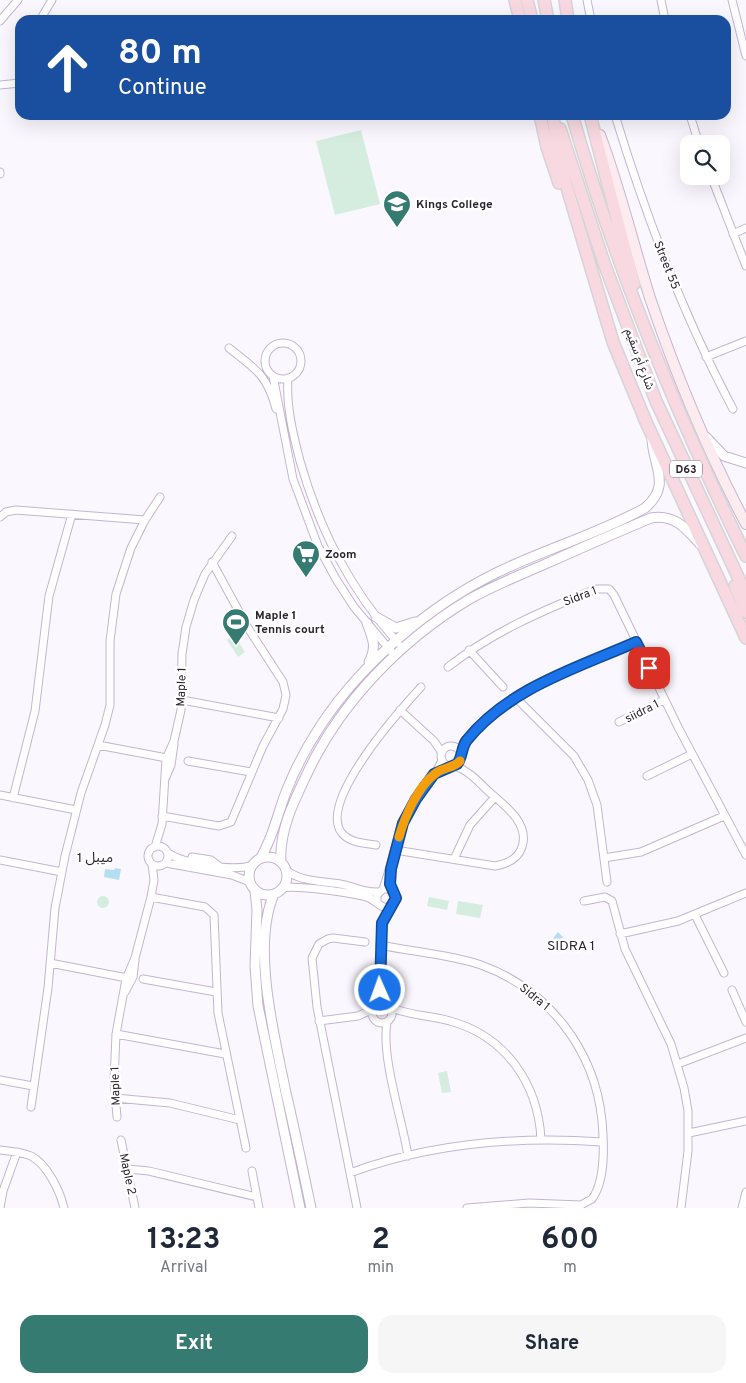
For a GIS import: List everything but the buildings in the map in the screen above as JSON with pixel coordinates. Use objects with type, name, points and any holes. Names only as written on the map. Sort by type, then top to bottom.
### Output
[{"type":"main road","points":[[516,0],[519,15]]},
{"type":"main road","points":[[528,0],[531,15]]},
{"type":"main road","points":[[544,0],[547,15]]},
{"type":"main road","points":[[565,0],[567,15]]},
{"type":"main road","points":[[541,120],[551,161],[629,382],[652,436],[746,638]]},
{"type":"main road","points":[[555,120],[564,175],[600,301]]},
{"type":"main road","name":"شارع أم سقيم","points":[[556,120],[641,363],[670,435],[746,594]]},
{"type":"main road","name":"شارع أم سقيم","points":[[574,120],[602,210],[680,417],[746,556]]},
{"type":"main road","name":"شارع أم سقيم","points":[[592,120],[627,251],[640,315]]},
{"type":"main road","points":[[593,120],[612,169],[657,316],[703,433],[746,524]]},
{"type":"main road","points":[[700,499],[712,536],[746,612]]},
{"type":"street","points":[[0,21],[18,0]]},
{"type":"street","points":[[43,15],[52,0]]},
{"type":"street","points":[[587,0],[590,15]]},
{"type":"street","points":[[661,0],[664,15]]},
{"type":"street","points":[[732,0],[746,56]]},
{"type":"street","points":[[0,85],[15,84]]},
{"type":"street","name":"Street 55","points":[[618,120],[651,224],[706,357],[733,409]]},
{"type":"street","points":[[692,120],[696,135]]},
{"type":"street","points":[[714,185],[746,266]]},
{"type":"street","points":[[733,234],[746,228]]},
{"type":"street","points":[[706,357],[746,341]]},
{"type":"street","points":[[273,376],[288,378],[296,373],[300,358],[296,349],[284,343],[272,346],[265,357],[266,367],[273,376],[293,479],[318,546],[340,586],[367,624],[392,652]]},
{"type":"street","points":[[229,348],[247,360],[260,374],[270,392],[282,426]]},
{"type":"street","points":[[288,378],[288,406],[296,444],[313,505],[340,564],[376,617],[403,649]]},
{"type":"street","points":[[703,433],[724,456],[746,463]]},
{"type":"street","points":[[281,862],[281,847],[285,829],[309,770],[333,726],[392,652],[396,641],[466,589],[497,573],[645,508],[654,499],[660,486],[660,473],[652,448],[652,436]]},
{"type":"street","points":[[31,1107],[62,872],[76,810],[110,705],[110,641],[116,594],[128,556],[145,520],[160,497]]},
{"type":"street","points":[[0,517],[11,510],[145,520]]},
{"type":"street","points":[[13,798],[35,711],[50,590],[72,514]]},
{"type":"street","points":[[365,669],[392,652],[403,649],[450,611],[476,595],[651,518],[668,518],[680,524],[708,554]]},
{"type":"street","name":"Maple 1","points":[[170,757],[182,700],[182,654],[186,627],[199,587],[212,562],[232,536]]},
{"type":"street","points":[[162,816],[215,825],[228,824],[236,815],[251,772],[286,700],[285,686],[248,628],[212,562]]},
{"type":"street","name":"Sidra 1","points":[[448,667],[469,650],[508,627],[600,587],[609,589],[614,595],[664,700],[724,816],[746,854]]},
{"type":"street","points":[[376,617],[392,627],[401,628],[430,614]]},
{"type":"street","points":[[300,1208],[258,1006],[255,966],[257,910],[255,891],[249,876],[273,834],[286,792],[307,748],[333,707],[365,669],[374,650],[367,624]]},
{"type":"street","points":[[387,1040],[376,1021],[374,1007],[380,990],[382,923],[378,903],[410,810],[434,774],[442,757],[449,747],[467,740],[516,698],[553,678],[636,642]]},
{"type":"street","points":[[469,650],[503,687]]},
{"type":"street","points":[[376,845],[357,842],[345,837],[338,826],[338,810],[366,754],[400,710],[421,687]]},
{"type":"street","points":[[516,698],[574,756],[581,768],[597,805],[607,882]]},
{"type":"street","points":[[182,700],[278,718]]},
{"type":"street","name":"siidra 1","points":[[620,722],[664,700]]},
{"type":"street","points":[[400,710],[434,741],[458,749],[468,772]]},
{"type":"street","points":[[434,774],[452,766],[461,756],[467,740]]},
{"type":"street","points":[[395,850],[495,866],[510,862],[520,852],[523,843],[522,828],[513,814],[468,772],[452,766],[442,757],[434,741]]},
{"type":"street","points":[[50,963],[129,977],[151,897],[154,880],[149,852],[155,847],[161,832],[165,780],[170,757],[98,745]]},
{"type":"street","points":[[647,776],[692,754]]},
{"type":"street","points":[[188,761],[251,772]]},
{"type":"street","points":[[0,795],[76,810]]},
{"type":"street","points":[[454,859],[470,825],[495,796]]},
{"type":"street","points":[[604,858],[640,852],[724,816]]},
{"type":"street","points":[[154,880],[164,864],[166,851],[161,832]]},
{"type":"street","points":[[155,847],[178,858],[190,856],[211,860],[219,866],[245,868],[269,857],[281,862],[287,871],[307,880],[343,885],[364,892],[393,891]]},
{"type":"street","points":[[0,860],[62,872]]},
{"type":"street","points":[[152,864],[164,864],[232,875],[250,882]]},
{"type":"street","points":[[382,923],[389,908],[395,902],[391,869]]},
{"type":"street","points":[[284,888],[287,871]]},
{"type":"street","points":[[255,891],[264,895],[274,894],[284,888],[300,886],[323,891],[333,897],[348,899],[355,896],[389,908]]},
{"type":"street","points":[[620,934],[665,925],[696,915],[746,893]]},
{"type":"street","points":[[274,894],[268,911],[266,928],[269,1003],[311,1208]]},
{"type":"street","points":[[151,897],[201,906],[212,911],[215,919],[216,992],[225,1054],[246,1148]]},
{"type":"street","points":[[584,901],[605,897],[611,899],[620,934],[631,964],[663,1025],[678,1064],[686,1100],[689,1133],[687,1168],[681,1208]]},
{"type":"street","points":[[696,915],[724,973]]},
{"type":"street","points":[[357,1208],[319,1020],[312,958],[316,949],[323,941],[334,938],[365,942]]},
{"type":"street","name":"Sidra 1","points":[[380,945],[480,965],[513,980],[542,1001],[573,1037],[588,1065],[598,1095],[602,1142],[597,1188],[592,1199],[586,1203],[574,1205],[507,1204],[467,1208]]},
{"type":"street","name":"Maple 1","points":[[117,1117],[115,1098],[116,1034],[129,977]]},
{"type":"street","points":[[143,979],[216,992]]},
{"type":"street","points":[[380,990],[389,1006],[387,1040],[391,1074],[408,1156]]},
{"type":"street","points":[[732,990],[746,1022]]},
{"type":"street","points":[[358,1016],[382,1003],[411,1013],[463,1025],[477,1031],[502,1048],[528,1083],[538,1110],[541,1139]]},
{"type":"street","points":[[319,1020],[358,1016],[376,1021],[411,1013]]},
{"type":"street","points":[[116,1034],[225,1054]]},
{"type":"street","points":[[678,1064],[746,1038]]},
{"type":"street","points":[[0,1080],[33,1086]]},
{"type":"street","points":[[115,1098],[170,1103],[240,1120]]},
{"type":"street","points":[[689,1133],[746,1121]]},
{"type":"street","points":[[350,1173],[408,1156],[487,1142],[541,1139],[602,1142]]},
{"type":"street","name":"Maple 2","points":[[121,1140],[135,1208]]},
{"type":"street","points":[[0,1150],[17,1152],[33,1157],[42,1165],[59,1192],[64,1208]]},
{"type":"street","points":[[0,1208],[3,1191],[17,1152]]},
{"type":"street","points":[[128,1169],[148,1171],[257,1196]]},
{"type":"street","points":[[252,1171],[259,1208]]},
{"type":"street","points":[[742,1208],[746,1192]]},
{"type":"green space","points":[[361,130],[380,204],[335,215],[316,141]]},
{"type":"green space","name":"Maple 1 Tennis court","points":[[234,635],[245,652],[238,657],[227,640]]},
{"type":"green space","points":[[101,896],[105,896],[109,902],[105,908],[101,908],[97,904],[97,900]]},
{"type":"green space","points":[[429,897],[449,901],[447,910],[427,906]]},
{"type":"green space","points":[[458,901],[483,905],[480,918],[456,914]]},
{"type":"green space","points":[[447,1071],[451,1092],[442,1093],[438,1073]]},
{"type":"water","points":[[115,868],[121,869],[119,880],[104,877],[105,869],[114,870]]},
{"type":"water","points":[[558,932],[563,937],[556,950],[548,945]]},
{"type":"slow traffic","points":[[399,837],[403,823],[416,799],[434,774],[444,768],[454,766],[460,761]]},
{"type":"place","name":"Kings College","points":[[397,228]]},
{"type":"place","name":"Zoom","points":[[306,578]]},
{"type":"place","name":"Maple 1 Tennis court","points":[[236,646]]},
{"type":"district","name":"ميبل 1","points":[[95,857]]},
{"type":"district","name":"SIDRA 1","points":[[571,945]]},
{"type":"route","points":[[380,990],[382,923],[396,898],[390,884],[395,850],[403,823],[416,799],[434,774],[460,762],[465,743],[474,732],[527,690],[636,642],[649,668]]}]
